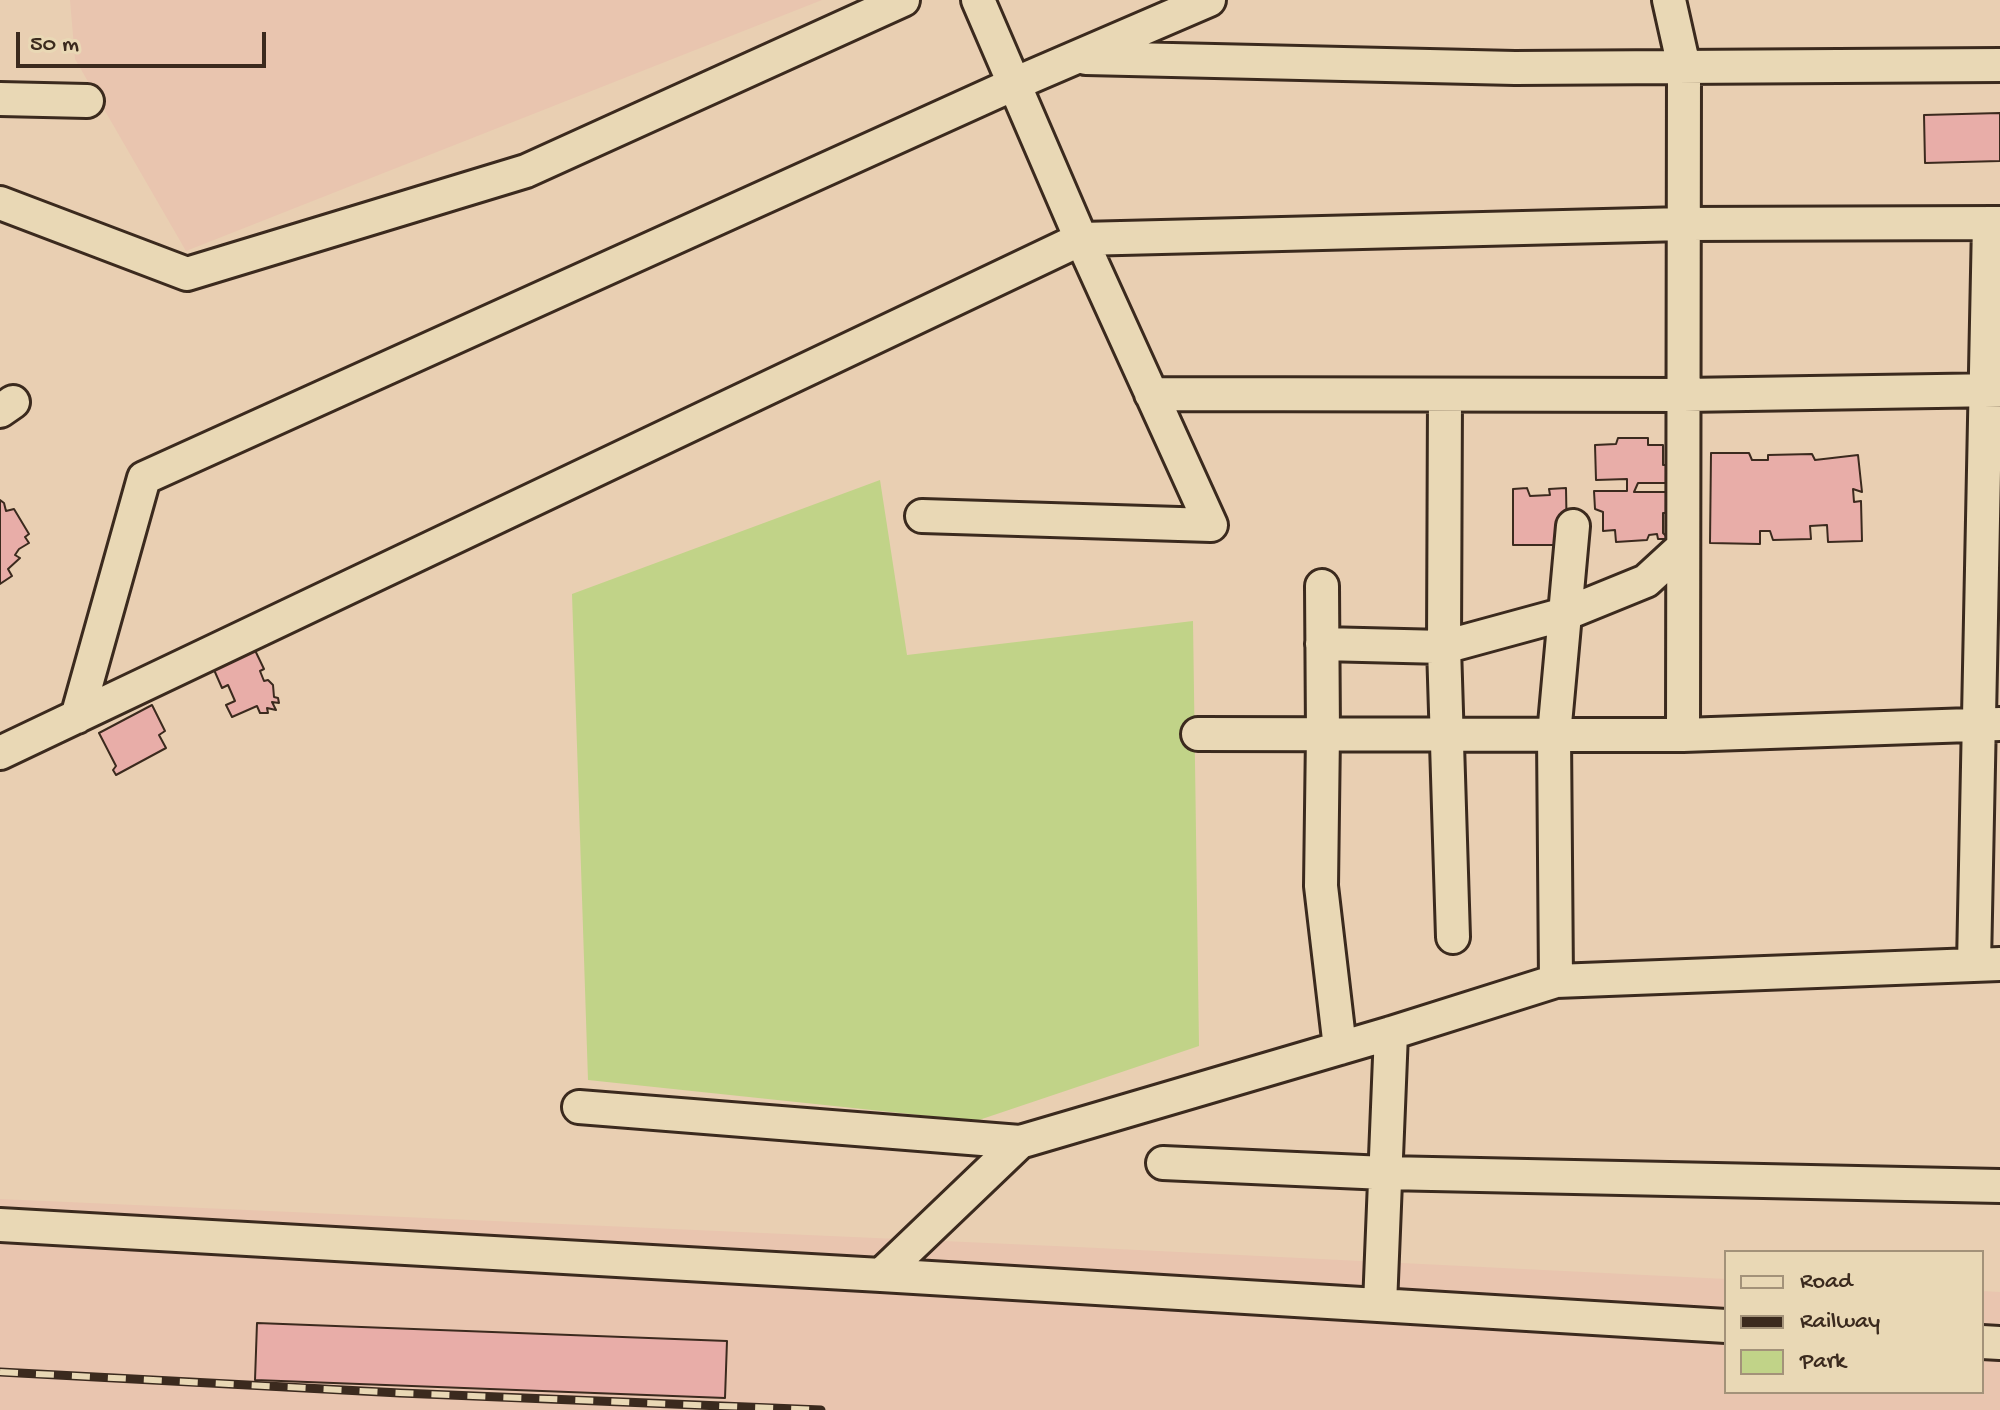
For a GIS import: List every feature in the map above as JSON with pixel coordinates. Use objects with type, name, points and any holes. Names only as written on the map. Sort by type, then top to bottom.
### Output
[{"type":"street","points":[[0,203],[187,274],[526,171],[903,0]]},
{"type":"street","points":[[922,516],[1211,525],[1081,239],[978,0]]},
{"type":"street","points":[[77,717],[144,478],[1014,84],[1209,0]]},
{"type":"street","points":[[1669,0],[1684,67],[1683,735]]},
{"type":"street","points":[[1075,57],[1515,68],[2000,65]]},
{"type":"street","points":[[0,99],[87,101]]},
{"type":"street","points":[[0,753],[1081,239],[1684,224],[1995,223],[1987,964],[1556,981],[1020,1142],[579,1107]]},
{"type":"street","points":[[1151,394],[1684,395],[1993,390]]},
{"type":"street","points":[[1445,395],[1444,647],[1453,937]]},
{"type":"street","points":[[1556,981],[1554,735],[1573,526]]},
{"type":"street","points":[[1322,644],[1444,647],[1565,614],[1646,581],[1683,547]]},
{"type":"street","points":[[1322,586],[1321,886],[1340,1048]]},
{"type":"street","points":[[1198,734],[1683,735],[1989,724]]},
{"type":"street","points":[[1380,1305],[1391,1033]]},
{"type":"street","points":[[881,1275],[1020,1142]]},
{"type":"street","points":[[1163,1163],[1385,1173],[2000,1186]]},
{"type":"street","points":[[0,1225],[1724,1326]]},
{"type":"shaded area","points":[[70,0],[822,0],[186,251],[75,59]]},
{"type":"shaded area","points":[[0,1199],[1724,1279],[1724,1394],[1984,1394],[1984,1291],[2000,1292],[2000,1410],[0,1410]]},
{"type":"green space","points":[[880,480],[907,655],[1193,621],[1199,1046],[976,1121],[588,1080],[572,594]]},
{"type":"building","points":[[2000,113],[2000,161],[1925,163],[1924,115]]},
{"type":"building","points":[[1618,438],[1648,438],[1648,445],[1663,445],[1663,465],[1671,465],[1671,483],[1638,483],[1634,492],[1671,492],[1671,513],[1663,513],[1663,533],[1669,539],[1658,539],[1657,534],[1649,535],[1647,540],[1616,542],[1615,530],[1603,531],[1603,512],[1595,509],[1594,491],[1627,491],[1627,479],[1596,480],[1595,445],[1616,444]]},
{"type":"building","points":[[1711,453],[1749,453],[1752,460],[1768,460],[1768,455],[1812,454],[1815,460],[1858,455],[1862,492],[1853,489],[1854,502],[1861,501],[1862,541],[1828,542],[1827,525],[1810,526],[1811,539],[1773,540],[1770,531],[1760,531],[1760,544],[1710,543]]},
{"type":"building","points":[[1527,488],[1530,496],[1550,495],[1549,489],[1566,488],[1567,545],[1513,545],[1513,489]]},
{"type":"building","points":[[0,500],[6,511],[14,509],[29,534],[25,537],[29,543],[15,555],[20,558],[8,569],[12,576],[0,584]]},
{"type":"building","points":[[252,644],[264,669],[260,671],[264,681],[268,680],[273,685],[274,697],[278,698],[279,703],[272,702],[276,710],[267,708],[268,713],[260,713],[257,706],[232,717],[226,705],[235,701],[228,685],[222,688],[211,663]]},
{"type":"building","points":[[152,705],[165,731],[159,735],[166,748],[116,775],[113,770],[116,766],[99,733]]},
{"type":"building","points":[[257,1323],[727,1341],[725,1398],[255,1380]]},
{"type":"railway","points":[[0,1372],[400,1393],[821,1410]]}]
